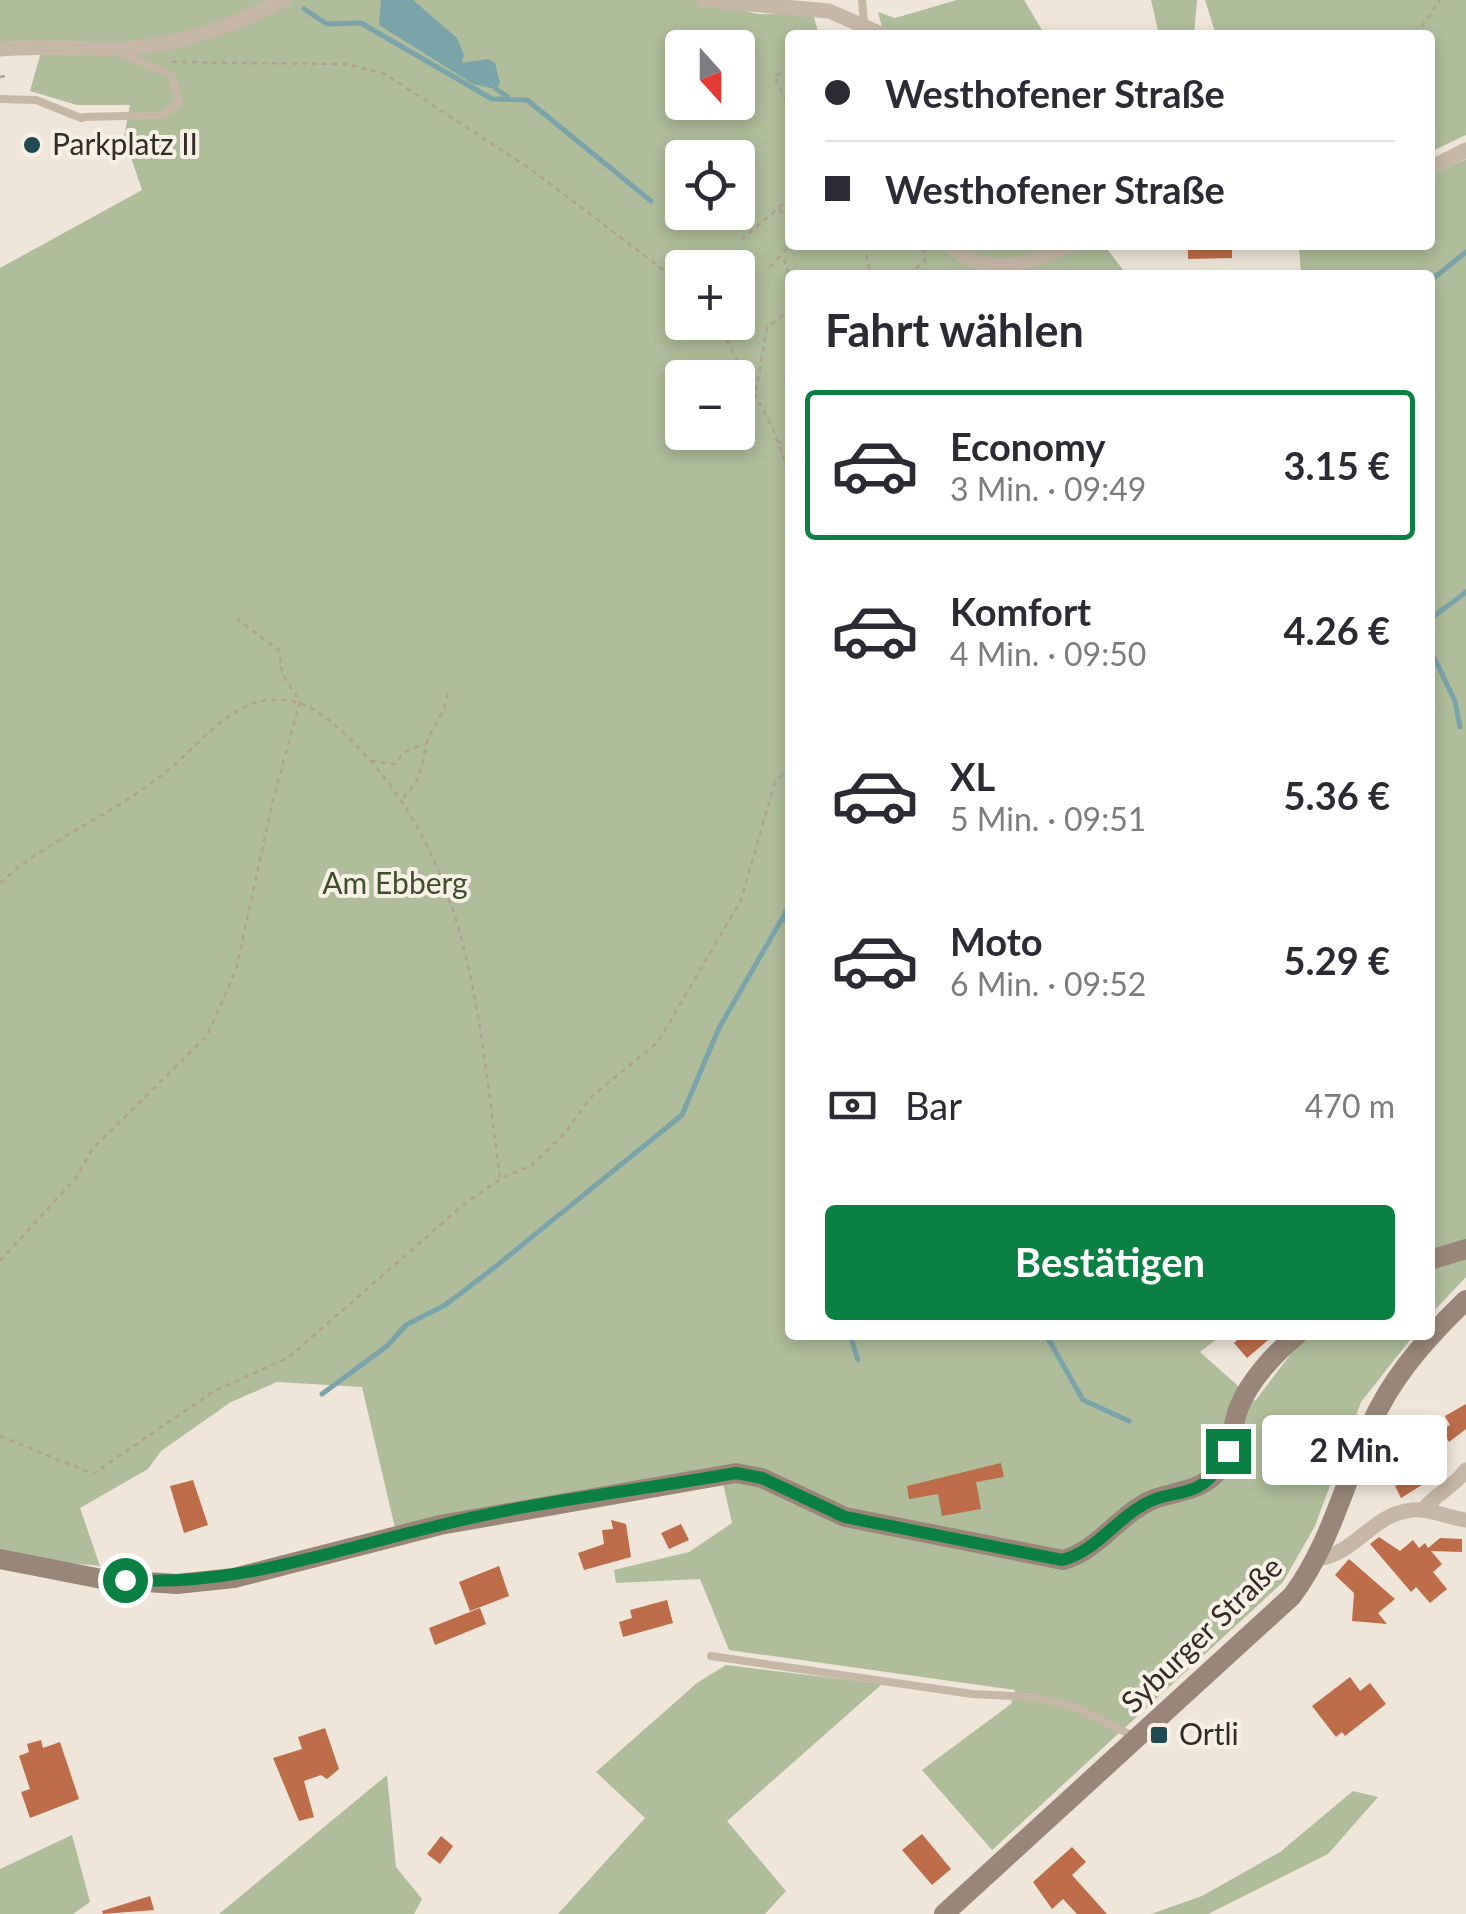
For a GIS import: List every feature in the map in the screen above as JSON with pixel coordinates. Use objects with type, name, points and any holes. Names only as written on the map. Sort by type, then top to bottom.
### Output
[{"type":"street","points":[[0,49],[44,44],[112,49],[178,40],[283,0]]},
{"type":"street","points":[[704,0],[816,9],[864,22],[876,30]]},
{"type":"street","points":[[1435,166],[1466,150]]},
{"type":"street","points":[[957,250],[972,260],[997,268],[1025,264],[1058,250]]},
{"type":"street","points":[[1435,1258],[1466,1249]]},
{"type":"street","name":"Syburger Straße","points":[[1435,1331],[1466,1300]]},
{"type":"street","points":[[0,1559],[102,1579],[177,1584],[234,1578],[440,1525],[736,1473],[762,1478],[845,1517],[1062,1560],[1077,1557],[1122,1518],[1152,1500],[1200,1486],[1217,1472],[1249,1390],[1294,1340]]},
{"type":"street","name":"Syburger Straße","points":[[944,1914],[1272,1617],[1317,1559],[1380,1406],[1426,1340]]},
{"type":"street","points":[[1317,1559],[1342,1552],[1374,1523],[1419,1510],[1452,1489],[1466,1470]]},
{"type":"street","points":[[1419,1510],[1466,1520]]},
{"type":"lane","points":[[862,0],[864,22]]},
{"type":"lane","points":[[0,99],[36,100],[83,118],[163,115],[179,102],[170,76],[112,49]]},
{"type":"lane","points":[[711,1656],[972,1694],[1033,1697],[1074,1706],[1138,1738]]},
{"type":"path","points":[[1419,30],[1440,0]]},
{"type":"path","points":[[138,62],[346,64],[385,74],[528,168],[665,271]]},
{"type":"path","points":[[785,72],[774,76],[785,98]]},
{"type":"path","points":[[0,77],[10,75]]},
{"type":"path","points":[[741,240],[785,202]]},
{"type":"path","points":[[778,208],[785,217]]},
{"type":"path","points":[[770,268],[788,250]]},
{"type":"path","points":[[914,270],[925,261],[924,250]]},
{"type":"path","points":[[784,257],[788,270]]},
{"type":"path","points":[[756,393],[767,327],[785,314]]},
{"type":"path","points":[[728,340],[756,393],[785,462]]},
{"type":"path","points":[[777,441],[785,443]]},
{"type":"path","points":[[0,1261],[63,1193],[94,1148],[208,1036],[236,970],[272,800],[300,702],[282,673],[279,650],[237,619]]},
{"type":"path","points":[[402,799],[419,782],[426,744],[437,728],[448,691]]},
{"type":"path","points":[[0,883],[151,782],[237,712],[265,700],[300,702],[322,712],[402,799],[439,863],[462,934],[500,1179]]},
{"type":"path","points":[[371,761],[395,764],[404,752],[426,744]]},
{"type":"path","points":[[0,1436],[93,1474],[214,1391],[288,1358],[462,1206],[500,1179],[532,1166],[565,1134],[591,1096],[658,1042],[741,900],[774,785],[785,771]]},
{"type":"green space","name":"Am Ebberg","points":[[0,0],[698,0],[758,14],[813,14],[818,30],[785,30],[785,250],[1108,250],[1123,270],[785,270],[785,1340],[1216,1340],[1200,1352],[1255,1401],[1296,1347],[1291,1340],[1410,1340],[1361,1402],[1315,1526],[1283,1582],[992,1850],[922,1770],[1011,1704],[1015,1690],[729,1650],[700,1579],[616,1583],[614,1570],[689,1552],[732,1523],[720,1470],[395,1528],[362,1387],[277,1382],[231,1402],[161,1451],[148,1469],[80,1508],[100,1566],[0,1556],[0,268],[142,190],[124,137],[130,105],[77,105],[30,91],[43,45],[0,49]]},
{"type":"green space","points":[[957,0],[1024,0],[1042,30],[883,30],[878,12],[895,18]]},
{"type":"green space","points":[[1151,0],[1197,0],[1194,30],[1158,30]]},
{"type":"green space","points":[[1205,0],[1466,0],[1466,135],[1435,150],[1435,30],[1214,30]]},
{"type":"green space","points":[[1466,159],[1466,1277],[1435,1310],[1435,270],[1301,270],[1299,250],[1435,250],[1435,173]]},
{"type":"green space","points":[[726,1665],[882,1684],[727,1821],[786,1891],[765,1914],[558,1914],[645,1818],[596,1772],[697,1683]]},
{"type":"green space","points":[[387,1775],[396,1867],[422,1899],[414,1914],[219,1914]]},
{"type":"green space","points":[[1353,1791],[1378,1797],[1328,1854],[1208,1914],[1151,1914],[1202,1896],[1280,1852]]},
{"type":"green space","points":[[72,1835],[90,1902],[73,1914],[0,1914],[0,1869]]},
{"type":"water","points":[[381,0],[413,0],[457,38],[464,55],[462,63],[488,59],[495,63],[500,83],[496,89],[473,84],[379,25]]},
{"type":"building","points":[[1188,250],[1232,250],[1232,258],[1188,259]]},
{"type":"building","points":[[1237,1340],[1268,1340],[1247,1358],[1234,1343]]},
{"type":"building","points":[[1466,1404],[1466,1429],[1449,1442],[1442,1429],[1450,1425],[1445,1416]]},
{"type":"building","points":[[1423,1459],[1433,1478],[1401,1498],[1395,1486],[1403,1482],[1398,1472]]},
{"type":"building","points":[[1001,1463],[1004,1477],[976,1482],[981,1509],[942,1516],[938,1494],[909,1499],[907,1486]]},
{"type":"building","points":[[193,1480],[208,1525],[184,1533],[170,1486]]},
{"type":"building","points":[[611,1520],[626,1524],[631,1557],[584,1570],[578,1553],[604,1544],[602,1530],[613,1529]]},
{"type":"building","points":[[681,1524],[689,1540],[669,1549],[661,1533]]},
{"type":"building","points":[[1379,1537],[1400,1551],[1413,1540],[1419,1548],[1425,1543],[1428,1548],[1440,1538],[1462,1539],[1462,1552],[1431,1551],[1442,1564],[1433,1572],[1447,1589],[1430,1603],[1416,1587],[1411,1592],[1370,1544]]},
{"type":"building","points":[[1349,1559],[1395,1599],[1378,1613],[1387,1624],[1352,1621],[1354,1593],[1335,1575]]},
{"type":"building","points":[[499,1566],[509,1596],[470,1611],[459,1582]]},
{"type":"building","points":[[667,1600],[673,1623],[623,1637],[619,1622],[632,1618],[630,1610]]},
{"type":"building","points":[[480,1608],[486,1624],[435,1645],[429,1628]]},
{"type":"building","points":[[1350,1677],[1360,1691],[1370,1683],[1386,1704],[1345,1736],[1342,1732],[1336,1737],[1312,1706]]},
{"type":"building","points":[[325,1728],[339,1769],[327,1779],[321,1775],[304,1781],[314,1817],[299,1821],[273,1758],[302,1749],[298,1737]]},
{"type":"building","points":[[41,1740],[43,1748],[60,1742],[79,1799],[30,1818],[21,1792],[30,1789],[19,1756],[29,1752],[27,1744]]},
{"type":"building","points":[[922,1834],[951,1869],[932,1885],[902,1850]]},
{"type":"building","points":[[441,1836],[453,1846],[440,1864],[427,1854]]},
{"type":"building","points":[[1072,1847],[1086,1862],[1072,1875],[1107,1914],[1077,1914],[1063,1899],[1052,1909],[1033,1882]]},
{"type":"building","points":[[150,1896],[154,1910],[103,1914],[102,1911]]},
{"type":"waterway","points":[[304,9],[327,24],[361,23],[492,99],[527,100],[651,201]]},
{"type":"waterway","points":[[496,89],[508,97]]},
{"type":"waterway","points":[[1435,277],[1466,252]]},
{"type":"waterway","points":[[1435,615],[1466,592]]},
{"type":"waterway","points":[[1435,659],[1455,701],[1460,727]]},
{"type":"waterway","points":[[322,1394],[387,1346],[406,1325],[445,1305],[490,1271],[682,1115],[719,1028],[785,914]]},
{"type":"waterway","points":[[852,1340],[858,1360]]},
{"type":"waterway","points":[[1049,1340],[1083,1400],[1129,1421]]},
{"type":"place","name":"Parkplatz II","points":[[32,145]]},
{"type":"place","name":"Ortli","points":[[1159,1735]]},
{"type":"route","points":[[125,1580],[177,1584],[234,1578],[516,1509],[736,1473],[762,1478],[797,1498],[845,1517],[1062,1560],[1077,1557],[1122,1518],[1152,1500],[1200,1486],[1217,1472],[1228,1451]]}]
